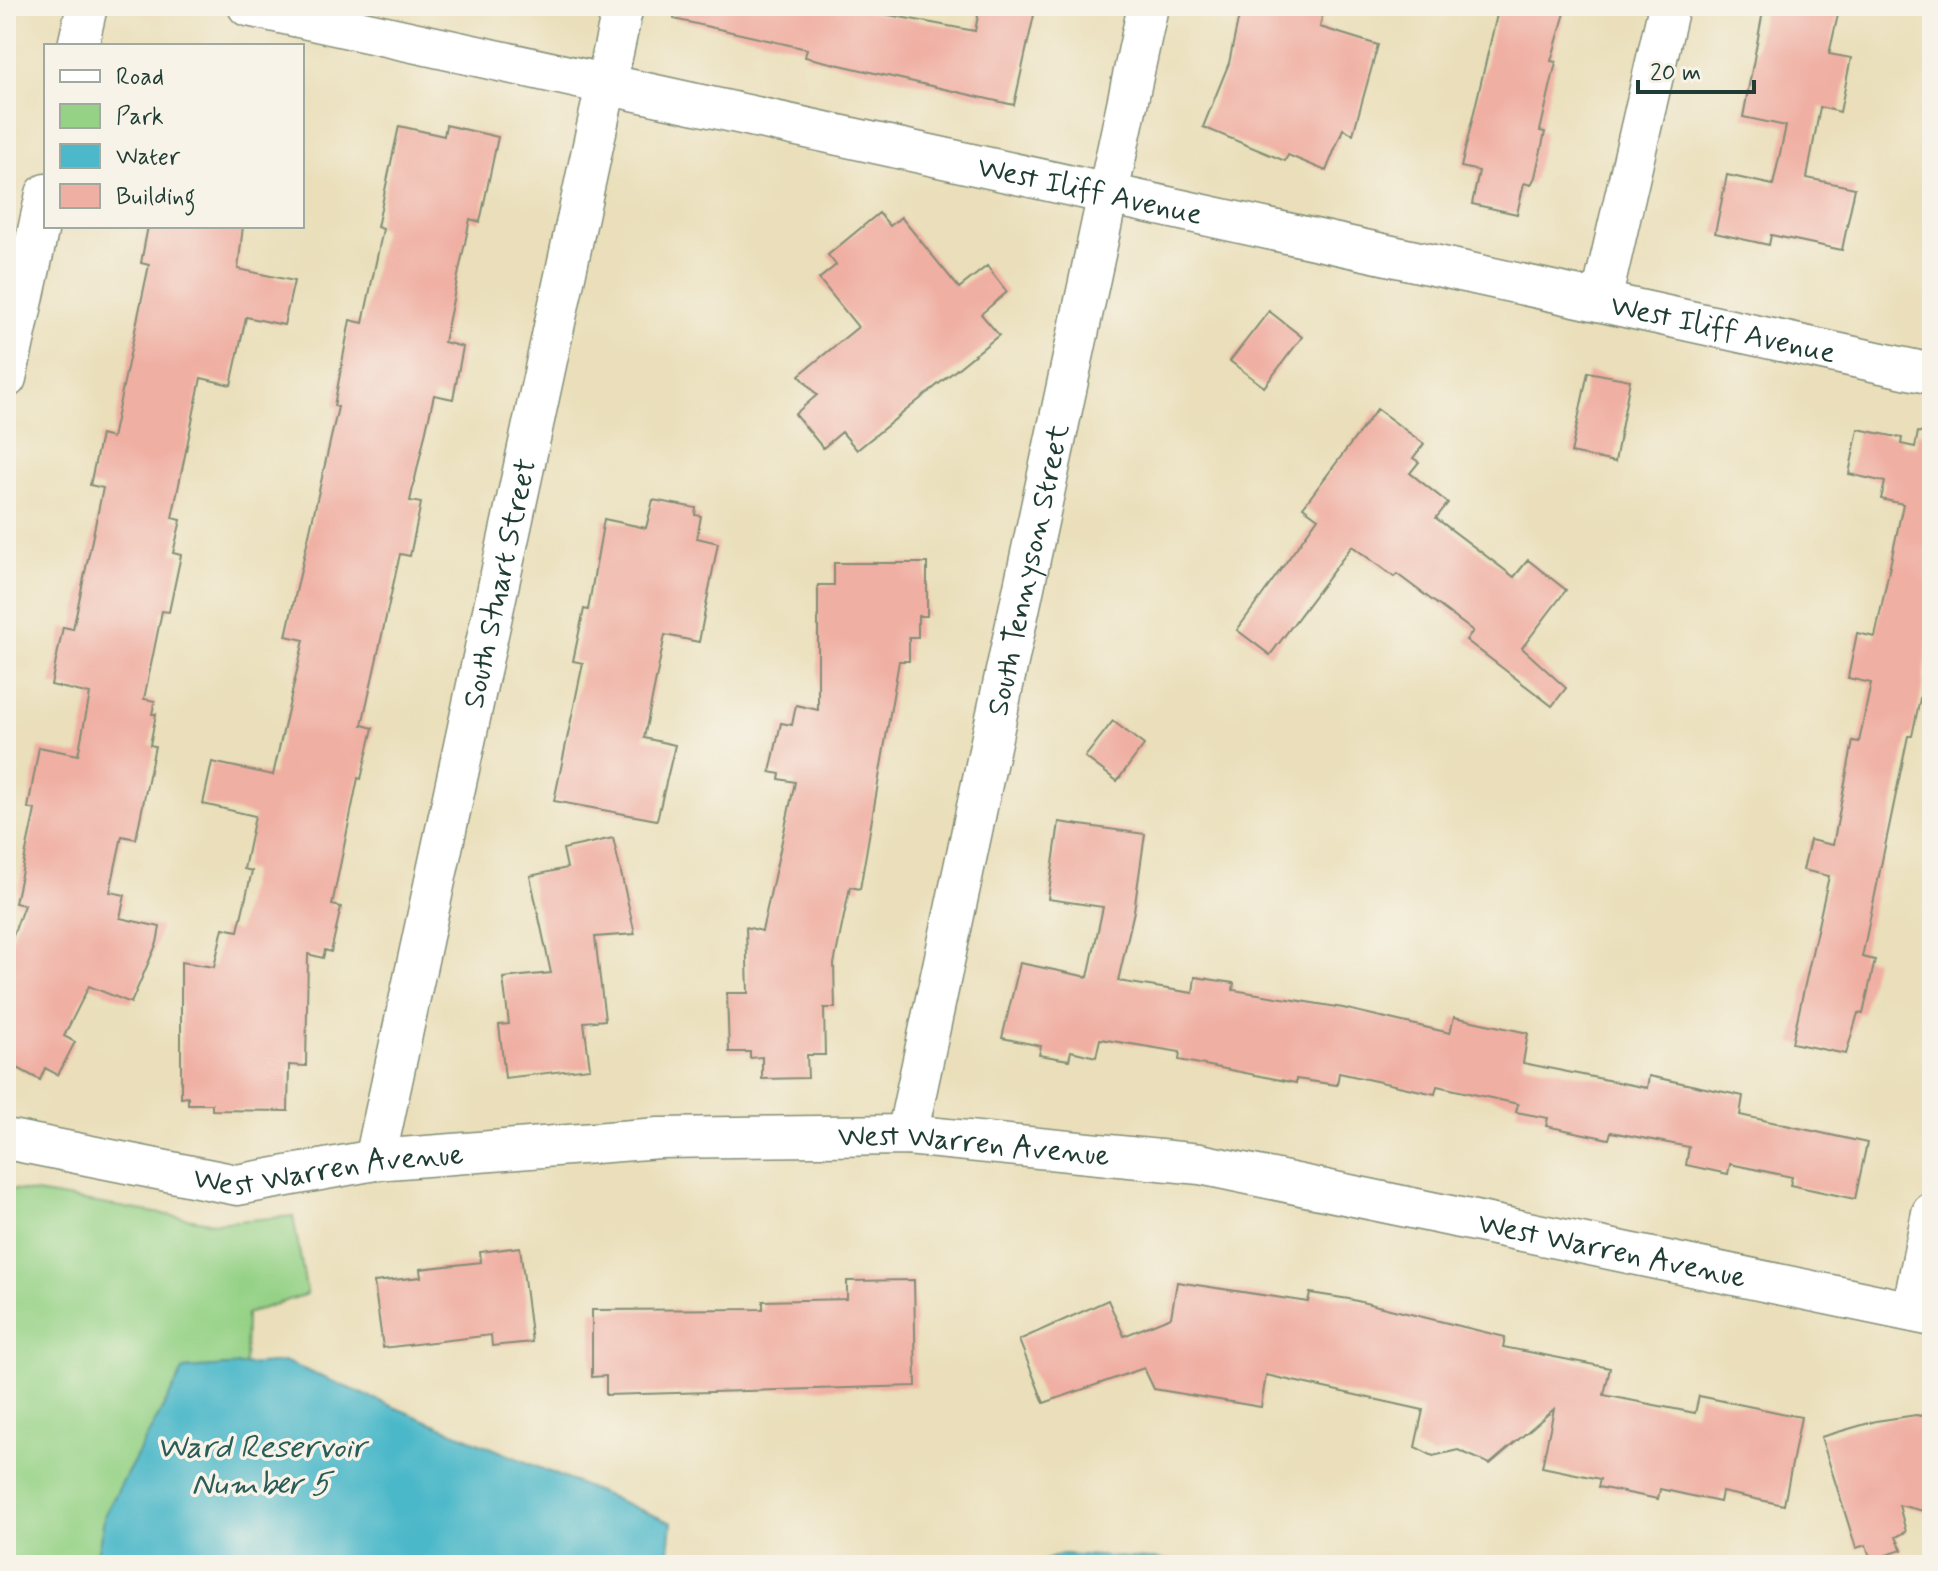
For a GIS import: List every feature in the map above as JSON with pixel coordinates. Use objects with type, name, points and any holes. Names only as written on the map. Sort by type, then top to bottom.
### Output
[{"type":"street","points":[[78,44],[87,6]]},
{"type":"street","name":"West Iliff Avenue","points":[[248,6],[1932,374]]},
{"type":"street","name":"South Stuart Street","points":[[375,1160],[623,6]]},
{"type":"street","name":"South Tennyson Street","points":[[907,1135],[1105,193],[1148,6]]},
{"type":"street","points":[[1601,301],[1669,6]]},
{"type":"street","points":[[6,378],[44,203]]},
{"type":"street","name":"West Warren Avenue","points":[[6,1139],[237,1185],[375,1160],[659,1138],[907,1135],[1200,1164],[1922,1314]]},
{"type":"street","points":[[1922,1314],[1932,1213]]},
{"type":"green space","points":[[6,1188],[216,1223],[293,1216],[307,1294],[246,1314],[245,1365],[184,1369],[105,1514],[95,1565],[6,1565]]},
{"type":"water","name":"Ward Reservoir Number 5","points":[[286,1362],[672,1523],[669,1551],[688,1565],[95,1565],[105,1514],[184,1369]]},
{"type":"water","points":[[1062,1554],[1250,1565],[1033,1565]]},
{"type":"building","points":[[675,6],[841,6],[975,31],[980,6],[1036,6],[1014,105],[805,57],[807,49],[674,19]]},
{"type":"building","points":[[1241,6],[1324,6],[1320,27],[1378,45],[1353,134],[1343,129],[1326,171],[1288,155],[1285,161],[1203,127],[1229,63]]},
{"type":"building","points":[[1499,6],[1567,6],[1551,61],[1556,62],[1540,131],[1545,132],[1535,177],[1531,185],[1524,183],[1517,214],[1472,204],[1479,171],[1461,167]]},
{"type":"building","points":[[1764,6],[1840,6],[1829,54],[1851,58],[1840,112],[1820,107],[1807,178],[1855,188],[1842,250],[1771,235],[1769,245],[1715,233],[1727,175],[1773,185],[1786,126],[1743,117]]},
{"type":"building","points":[[446,125],[498,137],[480,222],[470,219],[444,342],[463,347],[453,399],[434,395],[410,501],[421,503],[410,556],[400,554],[362,725],[373,728],[361,779],[358,778],[332,905],[341,907],[331,952],[325,950],[323,958],[308,954],[306,1066],[289,1065],[288,1111],[212,1110],[212,1104],[188,1104],[188,1097],[181,1098],[181,962],[214,967],[223,928],[238,931],[252,871],[244,869],[255,816],[203,804],[212,762],[273,775],[304,640],[286,636],[338,407],[334,406],[350,320],[363,323],[383,229],[377,227],[399,126],[444,136]]},
{"type":"building","points":[[879,213],[890,226],[901,217],[959,288],[987,266],[1007,292],[981,314],[999,335],[857,450],[842,432],[823,448],[795,414],[817,395],[799,375],[858,327],[819,279],[836,265],[828,255]]},
{"type":"building","points":[[148,228],[243,228],[238,269],[294,281],[284,325],[246,317],[231,385],[201,378],[172,518],[181,520],[173,553],[181,555],[169,612],[162,611],[144,699],[155,701],[152,714],[156,714],[150,745],[155,746],[136,839],[122,836],[110,892],[125,895],[120,918],[160,927],[157,943],[131,1003],[89,986],[64,1036],[75,1042],[58,1075],[45,1068],[40,1080],[6,1062],[6,955],[24,905],[15,903],[35,810],[28,808],[39,747],[78,755],[90,694],[51,685],[63,627],[73,629],[103,488],[90,485],[101,435],[112,438],[149,265],[141,263]]},
{"type":"building","points":[[1269,311],[1302,337],[1264,387],[1230,361]]},
{"type":"building","points":[[1588,372],[1630,380],[1615,462],[1571,453]]},
{"type":"building","points":[[1377,409],[1424,444],[1413,458],[1419,462],[1410,473],[1448,503],[1436,518],[1514,577],[1528,560],[1566,590],[1522,648],[1566,688],[1552,706],[1466,640],[1473,631],[1397,574],[1394,577],[1352,546],[1270,655],[1237,630],[1318,518],[1303,507]]},
{"type":"building","points":[[1858,429],[1902,438],[1901,444],[1915,447],[1918,432],[1932,434],[1932,611],[1922,689],[1912,736],[1908,736],[1862,957],[1875,960],[1863,1014],[1858,1013],[1846,1054],[1792,1043],[1829,876],[1803,870],[1810,840],[1833,845],[1853,741],[1859,742],[1871,683],[1848,678],[1857,633],[1875,637],[1903,504],[1881,499],[1885,482],[1849,474]]},
{"type":"building","points":[[653,500],[696,508],[695,515],[701,516],[697,538],[718,543],[699,642],[665,635],[644,738],[675,745],[657,820],[554,801],[583,663],[573,661],[584,609],[588,610],[604,519],[646,528]]},
{"type":"building","points":[[834,563],[927,563],[927,616],[918,616],[918,637],[909,637],[909,661],[899,661],[860,889],[850,887],[834,964],[835,1008],[824,1008],[825,1055],[807,1055],[808,1078],[762,1079],[762,1057],[750,1058],[750,1052],[729,1052],[727,993],[748,993],[746,927],[762,931],[795,782],[779,779],[780,774],[770,772],[781,723],[792,725],[796,705],[818,710],[818,585],[834,585]]},
{"type":"building","points":[[1113,721],[1144,745],[1117,781],[1085,757]]},
{"type":"building","points":[[1059,822],[1145,834],[1134,911],[1118,981],[1193,993],[1195,977],[1234,983],[1233,990],[1343,1008],[1450,1033],[1454,1017],[1528,1033],[1523,1063],[1647,1088],[1649,1076],[1743,1096],[1740,1115],[1867,1143],[1855,1199],[1790,1185],[1792,1177],[1730,1164],[1728,1174],[1686,1165],[1689,1147],[1611,1132],[1609,1139],[1546,1126],[1548,1118],[1516,1112],[1518,1104],[1437,1086],[1435,1094],[1339,1073],[1337,1085],[1296,1079],[1296,1083],[1179,1060],[1180,1052],[1100,1039],[1096,1057],[1071,1051],[1069,1060],[1039,1055],[1041,1046],[1002,1038],[1020,963],[1088,977],[1103,907],[1048,899]]},
{"type":"building","points":[[613,838],[635,934],[595,937],[605,1020],[584,1022],[590,1068],[505,1078],[499,1025],[509,1024],[503,978],[551,973],[530,876],[567,868],[563,849]]},
{"type":"building","points":[[520,1247],[532,1342],[492,1346],[491,1335],[383,1348],[374,1282],[421,1277],[420,1269],[481,1262],[480,1252]]},
{"type":"building","points":[[914,1280],[916,1386],[606,1395],[606,1376],[592,1377],[592,1310],[763,1309],[763,1301],[847,1299],[847,1281]]},
{"type":"building","points":[[1177,1282],[1308,1302],[1310,1293],[1349,1299],[1505,1337],[1503,1347],[1610,1368],[1604,1395],[1695,1413],[1699,1396],[1801,1417],[1784,1505],[1722,1492],[1720,1502],[1660,1489],[1658,1499],[1598,1487],[1600,1479],[1542,1467],[1554,1409],[1490,1464],[1458,1450],[1433,1456],[1415,1447],[1423,1410],[1266,1375],[1261,1407],[1154,1389],[1144,1368],[1044,1403],[1019,1340],[1108,1300],[1124,1336],[1171,1317]]},
{"type":"building","points":[[1916,1415],[1932,1418],[1932,1513],[1899,1505],[1906,1532],[1896,1537],[1902,1550],[1871,1560],[1866,1545],[1856,1548],[1821,1437],[1876,1421]]}]
